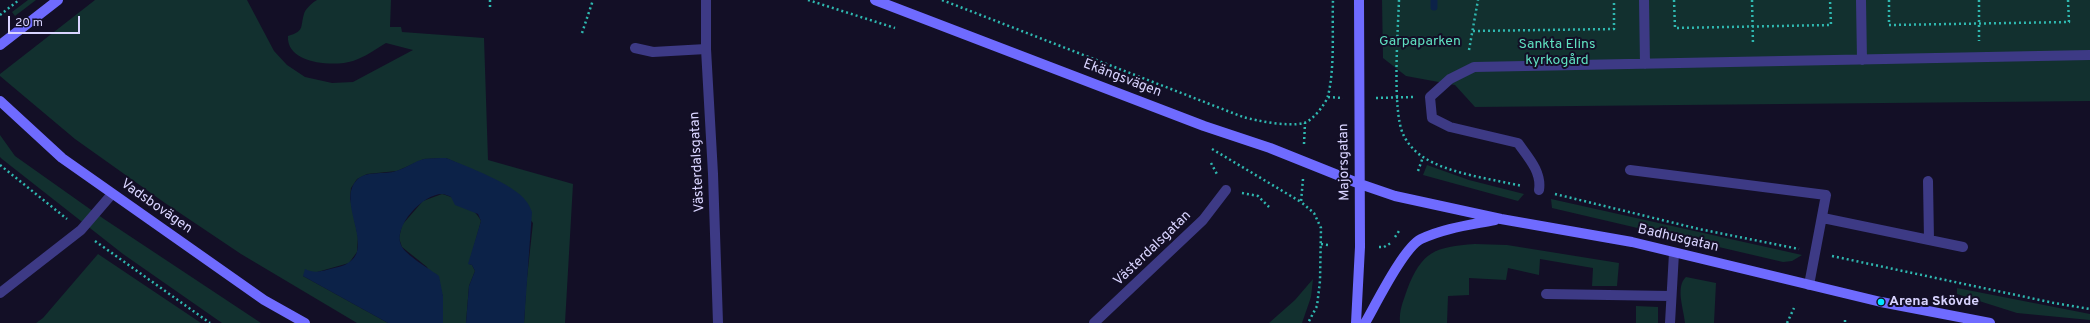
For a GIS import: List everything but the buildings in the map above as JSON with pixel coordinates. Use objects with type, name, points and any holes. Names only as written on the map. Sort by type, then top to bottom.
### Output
[{"type":"street","points":[[0,45],[58,0]]},
{"type":"street","name":"Västerdalsgatan","points":[[706,0],[706,49],[718,323]]},
{"type":"street","name":"Ekängsvägen","points":[[875,0],[1204,126],[1303,160],[1360,184]]},
{"type":"street","name":"Majorsgatan","points":[[1356,323],[1360,247],[1359,0]]},
{"type":"street","points":[[1644,0],[1645,64]]},
{"type":"street","points":[[1861,0],[1862,60]]},
{"type":"street","points":[[635,48],[653,52],[706,49]]},
{"type":"street","points":[[1539,190],[1541,181],[1534,167],[1518,143],[1450,126],[1432,118],[1430,96],[1450,79],[1474,68],[2090,55]]},
{"type":"street","name":"Vadsbovägen","points":[[0,101],[62,158],[264,300],[305,323]]},
{"type":"street","points":[[1630,170],[1826,195],[1823,218],[1809,285]]},
{"type":"street","points":[[1928,181],[1929,240]]},
{"type":"street","name":"Badhusgatan","points":[[1360,184],[1412,201],[1624,241],[1881,302],[1990,323]]},
{"type":"street","name":"Västerdalsgatan","points":[[1094,323],[1203,220],[1226,190]]},
{"type":"street","points":[[0,293],[81,230],[112,194]]},
{"type":"street","points":[[1823,218],[1963,247]]},
{"type":"street","points":[[1365,323],[1405,252],[1419,239],[1452,228],[1501,219]]},
{"type":"street","points":[[1670,323],[1674,253]]},
{"type":"street","points":[[1546,294],[1671,296]]},
{"type":"path","points":[[0,15],[19,0]]},
{"type":"path","points":[[490,0],[490,8]]},
{"type":"path","points":[[582,33],[593,0]]},
{"type":"path","points":[[808,0],[902,30]]},
{"type":"path","points":[[942,0],[1243,117],[1271,123],[1304,123],[1319,111],[1328,97],[1331,74],[1333,0]]},
{"type":"path","points":[[1399,0],[1397,98],[1402,133],[1410,146],[1423,157],[1450,169],[1700,229],[2054,303],[2090,309]]},
{"type":"path","points":[[1462,73],[1473,31],[1478,0]]},
{"type":"path","points":[[1473,31],[1614,29],[1614,0]]},
{"type":"path","points":[[1674,0],[1675,28],[1831,26],[1830,0]]},
{"type":"path","points":[[1752,0],[1753,62]]},
{"type":"path","points":[[1889,0],[1889,25],[2069,22],[2068,0]]},
{"type":"path","points":[[1979,0],[1980,57]]},
{"type":"path","points":[[1328,97],[1333,98]]},
{"type":"path","points":[[1381,98],[1397,98]]},
{"type":"path","points":[[1304,123],[1304,146]]},
{"type":"path","points":[[1209,147],[1301,202],[1314,213],[1321,228],[1321,244],[1317,306],[1308,323]]},
{"type":"path","points":[[1418,171],[1423,157]]},
{"type":"path","points":[[0,165],[81,230],[210,323]]},
{"type":"path","points":[[1226,190],[1258,196],[1269,207]]},
{"type":"path","points":[[1301,202],[1302,193]]},
{"type":"path","points":[[1379,247],[1391,243],[1399,231]]},
{"type":"path","points":[[1321,244],[1328,245]]},
{"type":"path","points":[[1787,323],[1794,308]]},
{"type":"green space","points":[[28,0],[36,0],[15,16],[12,12]]},
{"type":"green space","points":[[95,0],[247,0],[274,51],[287,65],[305,77],[332,83],[353,82],[413,50],[386,43],[362,57],[345,63],[324,63],[303,58],[295,53],[289,45],[288,36],[297,32],[301,28],[305,12],[313,2],[317,0],[391,0],[390,27],[401,27],[402,32],[484,38],[488,160],[573,184],[565,323],[524,323],[526,287],[533,223],[497,181],[446,158],[424,159],[397,171],[367,174],[357,179],[351,188],[350,198],[358,237],[357,252],[349,263],[303,276],[388,323],[357,323],[241,254],[165,203],[75,139],[0,76],[0,74]]},
{"type":"green space","name":"Sankta Elins kyrkogård","points":[[1382,0],[2090,0],[2090,101],[1475,107],[1455,85],[1406,76],[1383,58]]},
{"type":"green space","points":[[0,135],[15,156],[104,219],[261,323],[222,323],[123,254],[2,159],[0,157]]},
{"type":"green space","points":[[1427,165],[1469,180],[1524,194],[1518,201],[1423,175]]},
{"type":"green space","points":[[442,194],[453,198],[470,208],[481,221],[469,264],[472,265],[475,271],[469,286],[466,323],[443,323],[443,296],[427,267],[402,247],[399,238],[402,225],[423,201]]},
{"type":"green space","points":[[1551,199],[1802,255],[1792,261],[1783,262],[1552,208]]},
{"type":"green space","points":[[1475,244],[1507,245],[1619,263],[1617,286],[1592,286],[1593,268],[1540,259],[1539,275],[1508,268],[1506,280],[1469,278],[1469,295],[1448,296],[1447,323],[1400,323],[1401,310],[1407,290],[1418,267],[1425,259],[1440,250],[1450,247]]},
{"type":"green space","points":[[98,254],[201,323],[36,323],[43,318]]},
{"type":"green space","points":[[1686,277],[1716,283],[1714,323],[1685,323],[1681,299],[1681,287]]},
{"type":"green space","points":[[1313,279],[1311,297],[1302,323],[1269,323],[1295,300]]},
{"type":"green space","points":[[1957,288],[2090,314],[2090,320],[2017,313],[1957,294]]},
{"type":"green space","points":[[1636,306],[1658,307],[1658,323],[1636,323]]},
{"type":"water","points":[[446,158],[501,182],[511,188],[527,202],[532,212],[524,323],[466,323],[469,286],[475,271],[472,265],[468,264],[481,221],[478,214],[455,205],[451,197],[444,194],[434,195],[426,199],[411,212],[401,229],[400,237],[401,245],[407,253],[439,276],[443,296],[443,323],[388,323],[303,276],[305,269],[319,272],[345,265],[355,256],[358,247],[352,212],[351,190],[356,181],[364,175],[396,171],[424,159]]},
{"type":"waterway","points":[[1434,0],[1434,7]]},
{"type":"place","name":"Arena Skövde","points":[[1881,302]]},
{"type":"park label","name":"Garpaparken","points":[[1420,42]]}]
